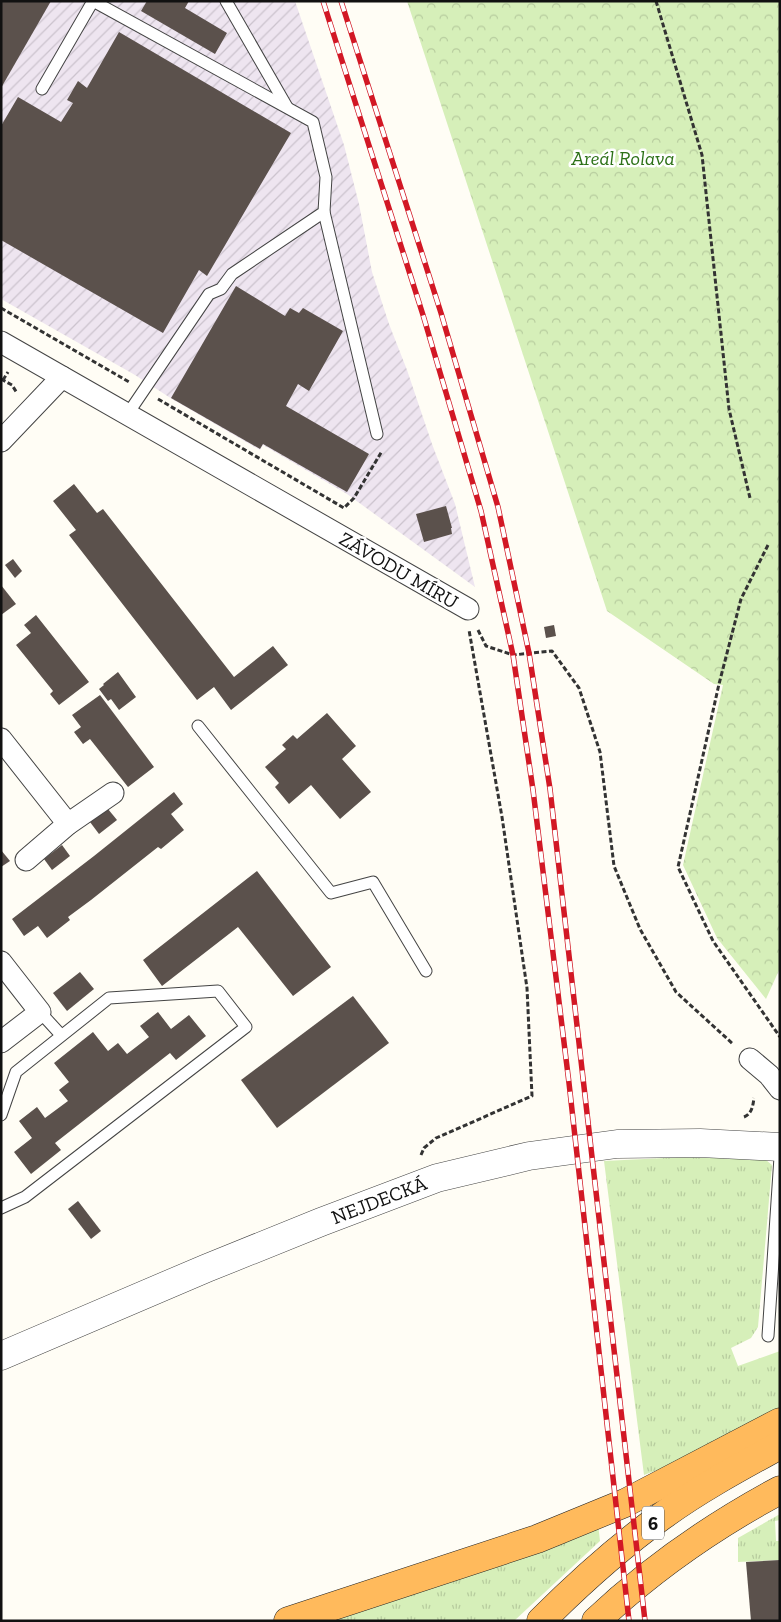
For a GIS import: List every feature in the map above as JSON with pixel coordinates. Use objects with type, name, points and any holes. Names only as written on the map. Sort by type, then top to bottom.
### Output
[{"type":"highway","points":[[288,1621],[537,1539],[616,1507],[780,1422]]},
{"type":"highway","name":"6","points":[[541,1621],[582,1580],[662,1516],[731,1472],[780,1445]]},
{"type":"highway","name":"6","points":[[596,1621],[626,1592],[684,1548],[751,1505],[780,1490]]},
{"type":"street","name":"ZÁVODU MÍRU","points":[[1,342],[338,535],[468,618]]},
{"type":"street","points":[[1,441],[62,377]]},
{"type":"street","points":[[1,739],[68,824]]},
{"type":"street","points":[[26,860],[68,824],[113,792]]},
{"type":"street","points":[[1,962],[40,1012],[1,1042]]},
{"type":"street","points":[[750,1059],[769,1075],[780,1089]]},
{"type":"street","name":"NEJDECKÁ","points":[[1,1356],[207,1268],[437,1178],[529,1156],[617,1144],[700,1142],[780,1147]]},
{"type":"lane","points":[[42,89],[93,1],[313,122],[326,177],[324,212],[378,434]]},
{"type":"lane","points":[[226,1],[288,108]]},
{"type":"lane","points":[[127,415],[209,294],[222,289],[232,274],[324,212]]},
{"type":"lane","points":[[198,726],[331,893],[373,882],[426,971]]},
{"type":"lane","points":[[1,1115],[16,1072],[109,998],[218,991],[246,1027],[25,1196],[1,1208]]},
{"type":"lane","points":[[40,1012],[61,1035]]},
{"type":"lane","points":[[768,1336],[780,1157]]},
{"type":"path","points":[[656,1],[702,155],[729,409],[750,498]]},
{"type":"path","points":[[1,308],[344,508]]},
{"type":"path","points":[[338,535],[344,508],[354,498],[382,450],[378,434]]},
{"type":"path","points":[[768,545],[741,599],[719,684],[678,867],[713,941],[780,1037]]},
{"type":"path","points":[[419,1158],[424,1148],[436,1138],[532,1096],[527,988],[502,818],[468,618]]},
{"type":"path","name":"ZÁVODU MÍRU","points":[[468,618],[486,646],[514,655],[552,651],[579,688],[600,752],[614,866],[640,929],[676,992],[750,1059]]},
{"type":"shaded area","points":[[1,1],[295,1],[344,145],[359,204],[372,272],[389,324],[455,504],[475,587],[347,494],[263,445],[260,450],[172,399],[135,375],[1,299]]},
{"type":"green space","name":"Areál Rolava","points":[[407,1],[780,1],[780,968],[766,999],[717,938],[683,865],[723,685],[714,684],[607,611]]},
{"type":"green space","points":[[685,1157],[766,1160],[772,1165],[758,1327],[751,1338],[731,1348],[738,1366],[780,1351],[780,1408],[680,1462],[644,1475],[604,1161]]},
{"type":"green space","points":[[780,1514],[780,1520],[775,1521],[776,1541],[780,1541],[780,1560],[738,1562],[738,1538]]},
{"type":"green space","points":[[598,1524],[600,1541],[514,1621],[316,1621]]},
{"type":"building","points":[[1,1],[51,1],[1,88]]},
{"type":"building","points":[[147,1],[189,1],[185,8],[227,33],[215,54],[141,11]]},
{"type":"building","points":[[119,32],[291,133],[207,276],[199,270],[163,333],[1,240],[1,126],[18,97],[61,122],[73,103],[67,100],[78,81],[87,88]]},
{"type":"building","points":[[236,286],[285,316],[290,308],[299,313],[303,308],[343,331],[309,391],[298,384],[286,406],[369,454],[347,492],[263,444],[260,449],[171,398]]},
{"type":"building","points":[[74,484],[97,513],[103,509],[234,677],[273,646],[288,665],[231,710],[214,687],[197,700],[69,535],[76,530],[53,501]]},
{"type":"building","points":[[446,506],[452,534],[424,542],[416,514]]},
{"type":"building","points":[[13,559],[22,571],[15,578],[5,565]]},
{"type":"building","points":[[1,585],[16,604],[1,615]]},
{"type":"building","points":[[36,615],[89,682],[59,705],[50,694],[53,691],[16,645],[31,633],[24,625]]},
{"type":"building","points":[[554,625],[556,636],[546,638],[544,627]]},
{"type":"building","points":[[118,672],[136,697],[119,710],[111,699],[108,701],[99,689]]},
{"type":"building","points":[[100,695],[154,767],[128,787],[90,739],[83,744],[74,732],[81,727],[72,715]]},
{"type":"building","points":[[327,713],[356,746],[342,759],[371,792],[340,819],[311,785],[289,804],[275,787],[279,783],[265,767],[286,749],[282,745],[293,735],[297,739]]},
{"type":"building","points":[[174,792],[183,804],[171,814],[184,830],[161,849],[158,847],[68,917],[70,920],[47,938],[38,926],[24,936],[12,919]]},
{"type":"building","points":[[108,809],[117,820],[99,834],[90,822]]},
{"type":"building","points":[[62,845],[70,856],[52,870],[44,859]]},
{"type":"building","points":[[1,850],[10,861],[1,867]]},
{"type":"building","points":[[257,871],[331,967],[293,996],[238,927],[162,986],[143,960]]},
{"type":"building","points":[[80,972],[94,989],[67,1011],[53,993]]},
{"type":"building","points":[[353,996],[389,1043],[277,1128],[241,1080]]},
{"type":"building","points":[[158,1012],[171,1029],[189,1015],[206,1036],[176,1060],[170,1053],[55,1143],[61,1150],[31,1174],[14,1152],[32,1138],[19,1121],[37,1107],[45,1118],[68,1101],[59,1090],[69,1082],[54,1063],[93,1032],[108,1051],[118,1043],[127,1054],[149,1037],[140,1026]]},
{"type":"building","points":[[78,1201],[101,1231],[91,1239],[68,1209]]},
{"type":"building","points":[[780,1560],[780,1621],[751,1621],[746,1562]]},
{"type":"railway","points":[[323,1],[423,315],[481,511],[513,655],[533,790],[569,1083],[629,1621]]},
{"type":"railway","points":[[341,1],[441,313],[498,507],[529,653],[550,789],[645,1621]]}]
